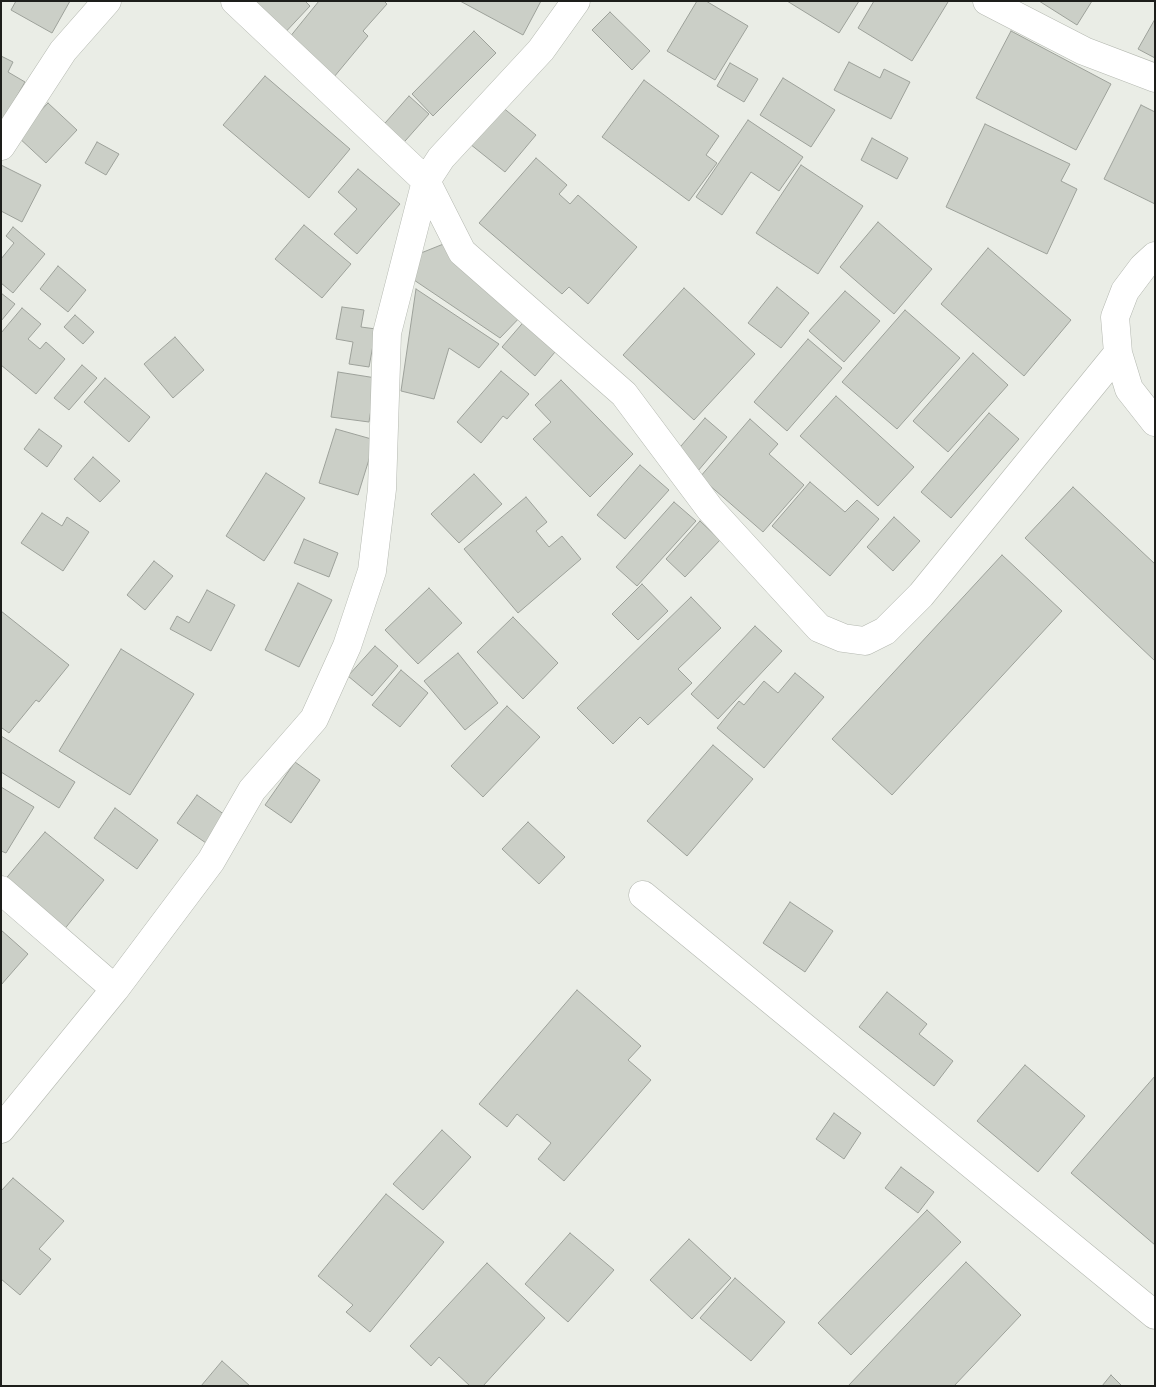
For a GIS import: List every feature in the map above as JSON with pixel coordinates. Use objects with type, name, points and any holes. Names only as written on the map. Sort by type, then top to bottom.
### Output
[{"type":"street","points":[[1,146],[63,51],[107,1]]},
{"type":"street","points":[[235,1],[426,181],[462,252],[624,394],[710,509],[819,628],[843,638],[865,641],[885,631],[921,595],[1118,353]]},
{"type":"street","points":[[1,1129],[115,989],[211,861],[252,790],[314,719],[347,646],[372,571],[382,489],[387,333],[426,181],[441,158],[541,50],[576,1]]},
{"type":"street","points":[[987,1],[1084,51],[1155,78]]},
{"type":"street","points":[[1155,256],[1125,291],[1115,318],[1118,353],[1128,389],[1155,422]]},
{"type":"street","points":[[1,890],[115,989]]},
{"type":"street","points":[[643,895],[1155,1315]]},
{"type":"building","points":[[16,1],[70,1],[52,33],[11,10]]},
{"type":"building","points":[[242,1],[305,1],[310,6],[280,38]]},
{"type":"building","points":[[319,1],[384,1],[387,4],[363,31],[368,36],[334,77],[289,38]]},
{"type":"building","points":[[460,1],[541,1],[523,35]]},
{"type":"building","points":[[697,1],[706,1],[748,26],[715,80],[667,51]]},
{"type":"building","points":[[787,1],[859,1],[839,33]]},
{"type":"building","points":[[874,1],[948,2],[912,61],[858,28]]},
{"type":"building","points":[[1039,1],[1092,1],[1077,25]]},
{"type":"building","points":[[610,12],[650,51],[632,70],[592,30]]},
{"type":"building","points":[[1155,19],[1155,58],[1138,49]]},
{"type":"building","points":[[474,31],[496,53],[433,116],[412,94]]},
{"type":"building","points":[[1011,31],[1111,84],[1076,150],[976,98]]},
{"type":"building","points":[[1,56],[13,62],[8,72],[25,82],[1,124]]},
{"type":"building","points":[[849,62],[880,78],[884,69],[910,82],[891,119],[834,90]]},
{"type":"building","points":[[730,63],[758,79],[744,102],[717,86]]},
{"type":"building","points":[[265,76],[350,149],[309,198],[223,125]]},
{"type":"building","points":[[783,78],[835,110],[811,147],[760,115]]},
{"type":"building","points":[[644,80],[719,136],[706,155],[717,163],[689,201],[602,137]]},
{"type":"building","points":[[409,96],[429,114],[398,149],[378,131]]},
{"type":"building","points":[[48,103],[77,130],[46,163],[17,136]]},
{"type":"building","points":[[1141,105],[1155,112],[1155,204],[1104,179]]},
{"type":"building","points":[[501,106],[536,135],[505,172],[470,144]]},
{"type":"building","points":[[748,120],[803,157],[779,191],[751,172],[722,215],[696,197]]},
{"type":"building","points":[[985,124],[1070,164],[1061,181],[1077,189],[1047,254],[946,207]]},
{"type":"building","points":[[872,138],[908,158],[897,179],[861,160]]},
{"type":"building","points":[[97,142],[119,154],[106,175],[85,163]]},
{"type":"building","points":[[536,158],[567,185],[559,194],[570,204],[578,195],[637,247],[588,304],[569,287],[562,294],[479,223]]},
{"type":"building","points":[[1,165],[41,185],[22,222],[1,211]]},
{"type":"building","points":[[801,165],[863,206],[818,274],[756,233]]},
{"type":"building","points":[[358,169],[400,204],[357,254],[334,234],[357,209],[338,192]]},
{"type":"building","points":[[878,222],[932,269],[894,314],[840,267]]},
{"type":"building","points":[[304,225],[351,264],[322,298],[275,259]]},
{"type":"building","points":[[13,227],[45,254],[13,293],[1,283],[1,259],[14,243],[6,236]]},
{"type":"building","points":[[446,243],[525,312],[500,338],[414,280],[421,253]]},
{"type":"building","points":[[988,248],[1071,320],[1024,376],[941,304]]},
{"type":"building","points":[[58,266],[86,290],[68,312],[40,289]]},
{"type":"building","points":[[777,287],[809,313],[781,348],[748,323]]},
{"type":"building","points":[[684,288],[755,354],[694,420],[623,355]]},
{"type":"building","points":[[416,289],[499,344],[479,368],[449,348],[434,399],[401,391]]},
{"type":"building","points":[[845,291],[880,321],[844,362],[809,331]]},
{"type":"building","points":[[1,293],[15,304],[1,321]]},
{"type":"building","points":[[342,307],[364,310],[361,327],[376,329],[369,367],[349,364],[353,342],[336,339]]},
{"type":"building","points":[[22,308],[41,324],[28,339],[40,349],[46,342],[65,359],[36,394],[1,365],[1,333]]},
{"type":"building","points":[[905,310],[960,358],[897,429],[842,382]]},
{"type":"building","points":[[75,315],[94,332],[83,344],[64,327]]},
{"type":"building","points":[[527,318],[560,346],[535,376],[502,347]]},
{"type":"building","points":[[175,337],[204,370],[173,398],[144,364]]},
{"type":"building","points":[[808,339],[842,368],[787,431],[754,402]]},
{"type":"building","points":[[973,353],[1008,385],[948,452],[913,421]]},
{"type":"building","points":[[82,365],[97,378],[69,410],[54,398]]},
{"type":"building","points":[[501,371],[529,394],[507,419],[503,416],[481,443],[457,422]]},
{"type":"building","points":[[338,372],[376,378],[369,422],[331,417]]},
{"type":"building","points":[[105,378],[150,417],[129,442],[84,402]]},
{"type":"building","points":[[561,380],[633,454],[590,497],[533,439],[551,422],[535,405]]},
{"type":"building","points":[[836,396],[914,467],[878,506],[800,436]]},
{"type":"building","points":[[989,413],[1019,439],[951,518],[921,492]]},
{"type":"building","points":[[705,418],[727,437],[697,472],[675,453]]},
{"type":"building","points":[[750,419],[778,444],[769,454],[804,485],[763,532],[700,477]]},
{"type":"building","points":[[39,429],[62,446],[47,467],[24,449]]},
{"type":"building","points":[[336,429],[375,440],[358,495],[319,483]]},
{"type":"building","points":[[93,457],[120,481],[100,502],[74,479]]},
{"type":"building","points":[[640,465],[669,490],[625,539],[597,515]]},
{"type":"building","points":[[266,473],[305,498],[264,561],[226,536]]},
{"type":"building","points":[[474,474],[502,504],[459,543],[431,514]]},
{"type":"building","points":[[810,482],[845,512],[857,500],[879,519],[830,576],[772,526]]},
{"type":"building","points":[[1073,487],[1155,564],[1155,661],[1025,538]]},
{"type":"building","points":[[526,497],[547,522],[536,531],[549,547],[562,536],[581,559],[518,613],[464,549]]},
{"type":"building","points":[[674,502],[696,521],[637,586],[616,567]]},
{"type":"building","points":[[42,513],[62,526],[67,517],[89,532],[63,571],[21,543]]},
{"type":"building","points":[[894,517],[920,541],[893,571],[867,547]]},
{"type":"building","points":[[700,521],[720,540],[685,577],[666,559]]},
{"type":"building","points":[[304,539],[338,553],[329,577],[294,563]]},
{"type":"building","points":[[1002,555],[1062,611],[892,795],[832,739]]},
{"type":"building","points":[[154,561],[173,576],[145,610],[127,595]]},
{"type":"building","points":[[298,583],[332,600],[299,667],[265,650]]},
{"type":"building","points":[[642,584],[668,611],[638,640],[612,614]]},
{"type":"building","points":[[429,588],[462,623],[418,664],[385,630]]},
{"type":"building","points":[[207,590],[235,605],[211,651],[170,629],[177,616],[189,623]]},
{"type":"building","points":[[691,597],[721,628],[678,669],[692,683],[648,725],[640,717],[613,744],[577,708]]},
{"type":"building","points":[[1,611],[69,665],[39,702],[36,700],[9,733],[1,729]]},
{"type":"building","points":[[513,617],[558,663],[523,699],[477,652]]},
{"type":"building","points":[[755,626],[782,651],[718,719],[691,694]]},
{"type":"building","points":[[375,646],[398,666],[372,696],[348,676]]},
{"type":"building","points":[[121,649],[194,694],[130,795],[59,751]]},
{"type":"building","points":[[458,653],[498,703],[465,730],[424,681]]},
{"type":"building","points":[[401,670],[428,693],[400,727],[372,705]]},
{"type":"building","points":[[795,673],[824,697],[764,768],[717,728],[739,701],[744,705],[764,681],[778,693]]},
{"type":"building","points":[[507,706],[540,737],[483,797],[451,766]]},
{"type":"building","points":[[1,736],[75,782],[59,808],[1,772]]},
{"type":"building","points":[[713,745],[753,779],[687,856],[647,821]]},
{"type":"building","points":[[295,762],[320,780],[291,823],[265,805]]},
{"type":"building","points":[[1,787],[34,807],[6,853],[1,851]]},
{"type":"building","points":[[197,795],[225,815],[206,843],[177,823]]},
{"type":"building","points":[[115,808],[158,840],[137,869],[94,838]]},
{"type":"building","points":[[528,822],[565,857],[539,884],[502,849]]},
{"type":"building","points":[[45,832],[104,880],[63,931],[3,882]]},
{"type":"building","points":[[790,902],[833,931],[805,972],[763,943]]},
{"type":"building","points":[[1,930],[28,954],[1,985]]},
{"type":"building","points":[[577,990],[641,1046],[628,1060],[651,1080],[564,1181],[538,1159],[551,1143],[517,1114],[507,1127],[479,1104]]},
{"type":"building","points":[[887,992],[927,1024],[919,1034],[953,1061],[934,1086],[859,1027]]},
{"type":"building","points":[[1025,1065],[1085,1116],[1038,1172],[977,1121]]},
{"type":"building","points":[[1155,1076],[1155,1245],[1071,1173]]},
{"type":"building","points":[[834,1113],[861,1133],[844,1159],[816,1139]]},
{"type":"building","points":[[442,1130],[471,1157],[423,1210],[393,1184]]},
{"type":"building","points":[[901,1167],[934,1192],[918,1213],[885,1188]]},
{"type":"building","points":[[13,1178],[64,1221],[39,1249],[51,1259],[20,1295],[1,1279],[1,1191]]},
{"type":"building","points":[[386,1194],[444,1242],[370,1332],[346,1312],[353,1305],[318,1276]]},
{"type":"building","points":[[927,1210],[961,1242],[851,1355],[818,1323]]},
{"type":"building","points":[[570,1233],[614,1270],[568,1322],[525,1284]]},
{"type":"building","points":[[689,1239],[731,1278],[692,1319],[650,1280]]},
{"type":"building","points":[[966,1262],[1021,1315],[954,1386],[848,1386]]},
{"type":"building","points":[[487,1263],[545,1318],[483,1386],[470,1386],[439,1357],[431,1366],[410,1346]]},
{"type":"building","points":[[735,1278],[785,1322],[751,1361],[700,1318]]},
{"type":"building","points":[[222,1361],[250,1386],[201,1386]]},
{"type":"building","points":[[1111,1375],[1122,1386],[1102,1386]]}]
